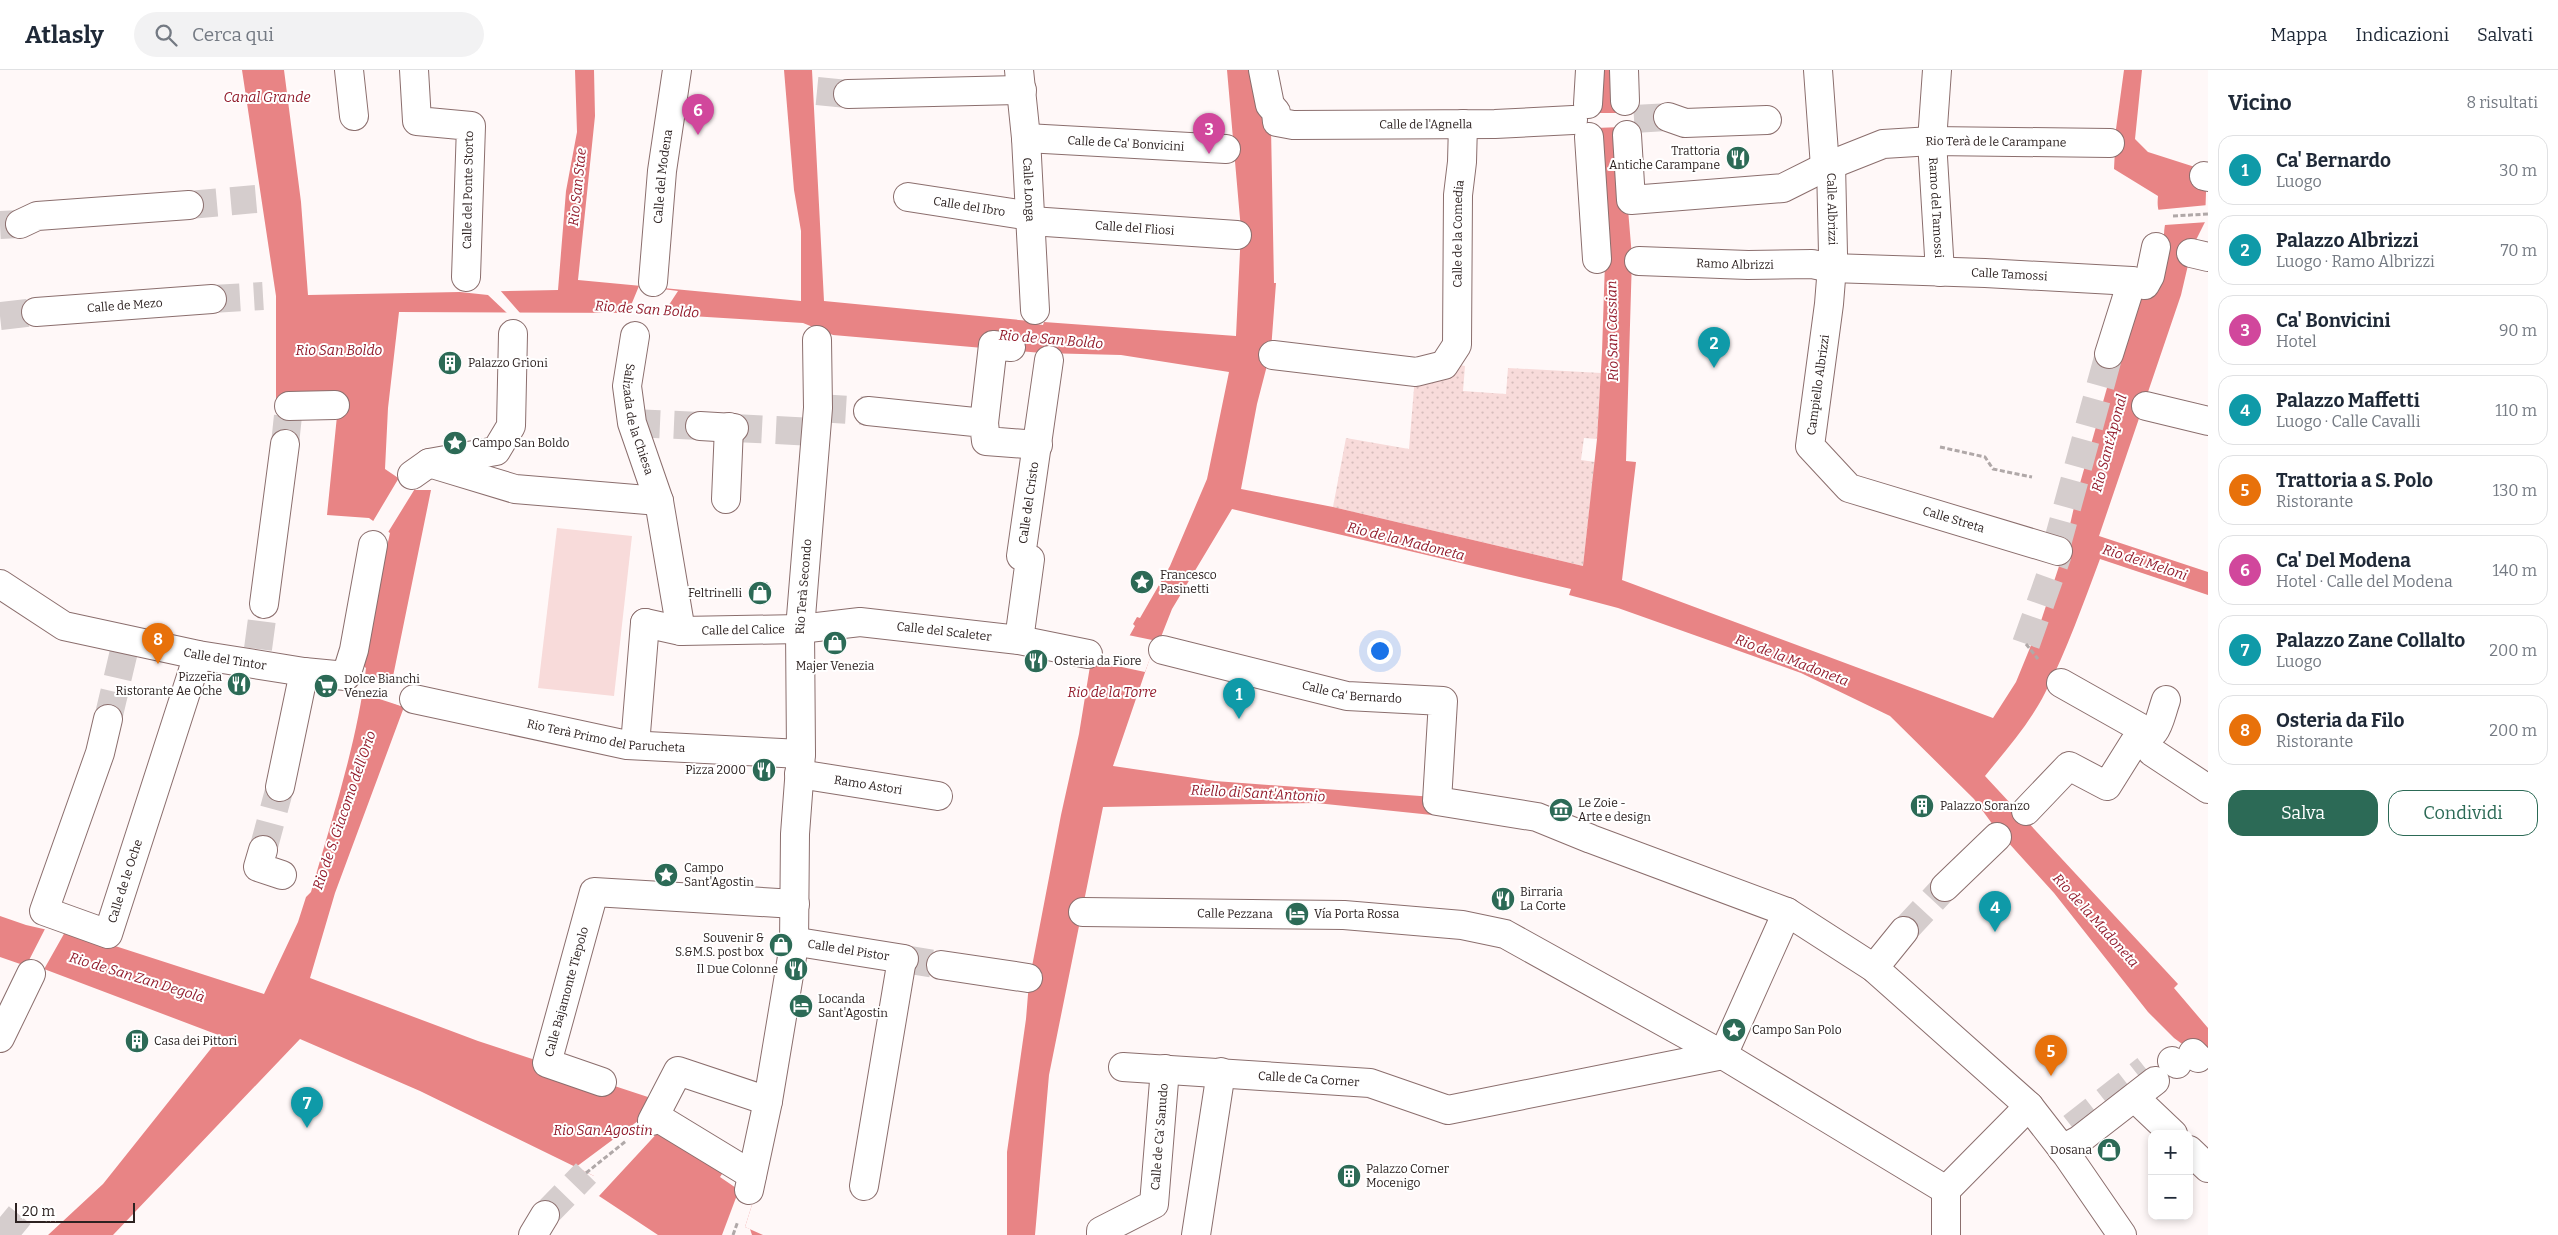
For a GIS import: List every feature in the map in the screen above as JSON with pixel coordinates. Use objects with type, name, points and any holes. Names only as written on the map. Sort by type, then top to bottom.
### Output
[{"type":"street","points":[[349,70],[354,116]]},
{"type":"street","name":"Calle del Ponte Storto","points":[[414,70],[418,121],[471,126],[466,277]]},
{"type":"street","name":"Calle del Modena","points":[[653,282],[662,171],[677,70]]},
{"type":"street","name":"Calle de l'Agnella","points":[[1263,70],[1270,105],[1276,112],[1277,122],[1292,126],[1463,124],[1583,120]]},
{"type":"street","points":[[1590,70],[1583,120],[1597,259]]},
{"type":"street","points":[[1624,70],[1625,100]]},
{"type":"street","name":"Calle Albrizzi","points":[[1818,70],[1828,166],[1832,261]]},
{"type":"street","name":"Ramo del Tamossi","points":[[1937,70],[1933,135],[1940,272]]},
{"type":"street","points":[[848,94],[1020,80]]},
{"type":"street","name":"Calle Longa","points":[[1020,80],[1026,138],[1035,310]]},
{"type":"street","points":[[1668,117],[1685,123],[1767,120]]},
{"type":"street","name":"Calle de la Comedia","points":[[1274,355],[1416,372],[1444,365],[1457,345],[1458,195],[1462,162],[1463,124]]},
{"type":"street","name":"Rio Terà de le Carampane","points":[[1627,135],[1631,200],[1783,188],[1885,139],[1933,135],[2110,143]]},
{"type":"street","name":"Calle de Ca' Bonvicini","points":[[1026,138],[1226,149]]},
{"type":"street","name":"Calle del Ibro","points":[[908,197],[1031,218]]},
{"type":"street","points":[[20,224],[37,216],[189,205]]},
{"type":"street","name":"Calle del Fliosi","points":[[1031,218],[1236,235]]},
{"type":"street","points":[[2109,354],[2132,281],[2144,285],[2150,276],[2156,247]]},
{"type":"street","name":"Ramo Albrizzi","points":[[1639,261],[1748,265],[1812,264],[1832,261]]},
{"type":"street","name":"Calle Tamossi","points":[[1832,261],[1888,269],[2132,281]]},
{"type":"street","name":"Campiello Albrizzi","points":[[1832,261],[1830,304],[1810,446],[1849,488]]},
{"type":"street","name":"Calle de Mezo","points":[[36,312],[212,299]]},
{"type":"street","points":[[513,334],[511,426],[496,451],[420,469],[515,489],[660,502],[683,630]]},
{"type":"street","name":"Salizada de la Chiesa","points":[[635,336],[626,386],[632,423],[660,502]]},
{"type":"street","name":"Rio Terà Secondo","points":[[795,904],[795,834],[800,764],[800,629],[818,408],[817,340]]},
{"type":"street","points":[[1011,347],[993,345],[984,423],[986,441],[1038,445]]},
{"type":"street","name":"Calle del Cristo","points":[[1019,640],[1030,559],[1022,556],[1049,360]]},
{"type":"street","points":[[289,406],[330,403]]},
{"type":"street","points":[[2146,406],[2208,420]]},
{"type":"street","points":[[868,411],[984,423]]},
{"type":"street","points":[[631,499],[632,423]]},
{"type":"street","points":[[700,426],[732,428],[726,499]]},
{"type":"street","points":[[264,604],[285,444]]},
{"type":"street","name":"Calle Streta","points":[[1849,488],[2057,551]]},
{"type":"street","name":"Calle del Tintor","points":[[0,584],[64,626],[126,646],[198,655],[257,657],[304,672],[346,676],[354,650],[373,545]]},
{"type":"street","points":[[635,745],[645,623],[675,589]]},
{"type":"street","name":"Calle del Scaleter","points":[[800,629],[860,622],[1019,640],[1088,654]]},
{"type":"street","name":"Calle del Calice","points":[[645,623],[683,630],[800,629]]},
{"type":"street","name":"Calle Ca' Bernardo","points":[[1163,650],[1347,696],[1443,701],[1436,801],[1537,817],[1787,912]]},
{"type":"street","name":"Calle de le Oche","points":[[108,719],[100,753],[44,911],[108,934],[198,655]]},
{"type":"street","points":[[280,787],[304,672]]},
{"type":"street","points":[[2061,683],[2146,740],[2208,789]]},
{"type":"street","name":"Rio Terà Primo del Parucheta","points":[[414,699],[635,745],[800,764]]},
{"type":"street","points":[[2026,811],[2069,766],[2107,786],[2134,743],[2146,740],[2155,733],[2166,700]]},
{"type":"street","name":"Ramo Astori","points":[[800,764],[938,796]]},
{"type":"street","points":[[1945,887],[1997,837]]},
{"type":"street","points":[[263,850],[258,867],[282,875]]},
{"type":"street","name":"Calle Bajamonte Tiepolo","points":[[602,1082],[547,1063],[594,892],[795,904]]},
{"type":"street","points":[[768,1101],[678,1071],[653,1118],[750,1182],[768,1101],[794,945],[795,904]]},
{"type":"street","name":"Calle Pezzana","points":[[1083,912],[1344,915],[1462,925],[1505,934],[1723,1055]]},
{"type":"street","points":[[1946,1190],[1723,1055],[1787,912],[1874,968],[2029,1106]]},
{"type":"street","points":[[1874,968],[1904,931]]},
{"type":"street","name":"Calle del Pistor","points":[[794,945],[798,942],[903,959],[864,1186]]},
{"type":"street","points":[[941,965],[1028,978]]},
{"type":"street","points":[[0,1038],[31,974]]},
{"type":"street","name":"Calle de Ca Corner","points":[[1123,1067],[1370,1083],[1448,1110],[1723,1055]]},
{"type":"street","name":"Calle de Ca' Sanudo","points":[[1101,1235],[1101,1231],[1154,1204],[1165,1069]]},
{"type":"street","points":[[1196,1235],[1221,1072]]},
{"type":"street","points":[[2122,1235],[2129,1101]]},
{"type":"street","points":[[1946,1235],[1946,1190],[2029,1106],[2129,1101],[2167,1130]]},
{"type":"street","points":[[2193,1154],[2208,1168]]},
{"type":"path","points":[[1940,446],[1985,457],[1993,469],[2032,477]]},
{"type":"path","points":[[586,1173],[653,1118]]},
{"type":"shaded area","points":[[1460,365],[1465,366],[1463,391],[1506,394],[1508,368],[1601,373],[1597,439],[1584,438],[1581,460],[1595,462],[1583,566],[1333,507],[1346,438],[1409,449],[1415,376],[1451,377]]},
{"type":"shaded area","points":[[557,528],[632,536],[614,696],[538,688]]},
{"type":"water","points":[[242,70],[284,70],[301,202],[308,295],[558,290],[566,191],[577,132],[575,70],[594,70],[595,116],[578,280],[801,301],[801,231],[794,190],[784,70],[812,70],[824,301],[1030,321],[1030,323],[1043,325],[1044,322],[1236,336],[1241,230],[1227,70],[1259,70],[1271,128],[1274,283],[1276,283],[1271,350],[1257,404],[1241,489],[1333,507],[1583,566],[1597,439],[1605,262],[1597,151],[1599,70],[1619,70],[1619,101],[1632,257],[1626,461],[1636,462],[1622,580],[1993,718],[2016,682],[2041,621],[2064,551],[2077,494],[2116,356],[2138,309],[2133,306],[2162,245],[2164,226],[2158,207],[2158,196],[2114,169],[2116,129],[2124,70],[2142,70],[2135,139],[2148,152],[2198,168],[2206,192],[2205,222],[2192,248],[2181,295],[2099,536],[2208,572],[2208,595],[2100,559],[2068,644],[2045,693],[2025,726],[1985,776],[2178,984],[2174,988],[2208,1028],[2208,1063],[2174,1038],[2148,1012],[2054,893],[1996,829],[1974,799],[1890,716],[1801,673],[1618,608],[1569,595],[1571,589],[1232,509],[1172,609],[1159,642],[1152,652],[1113,766],[1215,781],[1434,797],[1432,815],[1316,803],[1103,807],[1049,1075],[1035,1235],[1007,1235],[1007,1152],[1026,1019],[1029,982],[1061,815],[1079,734],[1091,660],[1113,665],[1135,626],[1133,624],[1137,617],[1140,618],[1170,566],[1207,479],[1229,372],[1121,355],[1042,353],[833,335],[803,323],[642,313],[399,312],[388,408],[385,469],[416,490],[431,490],[388,701],[404,707],[335,893],[310,978],[478,1041],[654,1099],[726,1168],[720,1177],[739,1190],[756,1192],[745,1227],[763,1235],[658,1235],[599,1196],[594,1176],[420,1091],[300,1039],[113,1235],[48,1235],[103,1184],[221,1036],[44,969],[26,966],[0,957],[0,916],[26,925],[109,944],[264,994],[298,922],[306,897],[311,892],[343,781],[362,696],[366,668],[361,664],[390,533],[369,518],[327,515],[338,406],[276,405],[276,296]]},
{"type":"pier","points":[[1621,101],[1624,134],[1621,127],[1596,128],[1595,137],[1595,113],[1618,113]]},
{"type":"pier","points":[[2208,205],[2208,222],[2165,225],[2161,246],[2159,247],[2162,225],[2156,210]]},
{"type":"pier","points":[[639,286],[678,291],[663,314],[627,315]]},
{"type":"pier","points":[[460,289],[499,289],[520,313],[507,313],[488,295],[460,292]]},
{"type":"pier","points":[[400,476],[416,487],[387,534],[372,523]]},
{"type":"pier","points":[[1128,635],[1162,642],[1152,653],[1145,672],[1089,660],[1092,658],[1111,662]]},
{"type":"pier","points":[[363,673],[394,683],[391,700],[405,705],[404,707],[361,693]]},
{"type":"pier","points":[[46,927],[65,932],[43,971],[25,968]]},
{"type":"pier","points":[[646,1115],[662,1128],[599,1196],[596,1194],[592,1179],[594,1176],[576,1167]]},
{"type":"pier","points":[[740,1187],[756,1192],[745,1227],[750,1229],[752,1235],[722,1235]]},
{"type":"tunnel","points":[[817,91],[848,94]]},
{"type":"tunnel","points":[[1634,119],[1668,117]]},
{"type":"tunnel","points":[[189,205],[256,199]]},
{"type":"tunnel","points":[[0,225],[20,224]]},
{"type":"tunnel","points":[[212,299],[263,296]]},
{"type":"tunnel","points":[[0,316],[36,312]]},
{"type":"tunnel","points":[[2056,548],[2109,354]]},
{"type":"tunnel","points":[[285,444],[289,406]]},
{"type":"tunnel","points":[[818,408],[868,411]]},
{"type":"tunnel","points":[[632,423],[700,426]]},
{"type":"tunnel","points":[[734,428],[816,432]]},
{"type":"tunnel","points":[[2026,644],[2058,554]]},
{"type":"tunnel","points":[[258,649],[264,604]]},
{"type":"tunnel","points":[[108,719],[124,651]]},
{"type":"tunnel","points":[[263,850],[280,787]]},
{"type":"tunnel","points":[[1904,931],[1945,887]]},
{"type":"tunnel","points":[[904,959],[941,965]]},
{"type":"tunnel","points":[[2072,1127],[2146,1069]]},
{"type":"tunnel","points":[[545,1215],[586,1173]]},
{"type":"tunnel","points":[[0,1217],[22,1235]]},
{"type":"place","name":"Ca' Del Modena","points":[[698,135]]},
{"type":"place","name":"Ca' Bonvicini","points":[[1209,154]]},
{"type":"place","name":"Trattoria Antiche Carampane","points":[[1738,158]]},
{"type":"place","name":"Palazzo Grioni","points":[[450,363]]},
{"type":"place","name":"Palazzo Albrizzi","points":[[1714,368]]},
{"type":"place","name":"Campo San Boldo","points":[[455,443]]},
{"type":"place","name":"Francesco Pasinetti","points":[[1142,582]]},
{"type":"place","name":"Feltrinelli","points":[[760,593]]},
{"type":"place","name":"Majer Venezia","points":[[835,643]]},
{"type":"place","name":"Osteria da Fiore","points":[[1036,661]]},
{"type":"place","name":"Osteria da Filo","points":[[158,664]]},
{"type":"place","name":"Pizzeria Ristorante Ae Oche","points":[[239,684]]},
{"type":"place","name":"Dolce Bianchi Venezia","points":[[326,686]]},
{"type":"place","name":"Ca' Bernardo","points":[[1239,719]]},
{"type":"place","name":"Pizza 2000","points":[[764,770]]},
{"type":"place","name":"Palazzo Soranzo","points":[[1922,806]]},
{"type":"place","name":"Le Zoie - Arte e design","points":[[1561,810]]},
{"type":"place","name":"Campo Sant'Agostin","points":[[666,875]]},
{"type":"place","name":"Birraria La Corte","points":[[1503,899]]},
{"type":"place","name":"Vía Porta Rossa","points":[[1297,914]]},
{"type":"place","name":"Palazzo Maffetti","points":[[1995,932]]},
{"type":"place","name":"Souvenir & S.&M.S. post box","points":[[781,945]]},
{"type":"place","name":"Il Due Colonne","points":[[796,969]]},
{"type":"place","name":"Locanda Sant'Agostin","points":[[801,1006]]},
{"type":"place","name":"Campo San Polo","points":[[1734,1030]]},
{"type":"place","name":"Casa dei Pittori","points":[[137,1041]]},
{"type":"place","name":"Trattoria a S. Polo","points":[[2051,1076]]},
{"type":"place","name":"Palazzo Zane Collalto","points":[[307,1128]]},
{"type":"place","name":"Dosana","points":[[2109,1150]]},
{"type":"place","name":"Palazzo Corner Mocenigo","points":[[1349,1176]]},
{"type":"water label","name":"Canal Grande","points":[[267,97]]},
{"type":"water label","name":"Rio San Stae","points":[[577,187]]},
{"type":"water label","name":"Rio de San Boldo","points":[[647,309]]},
{"type":"water label","name":"Rio San Cassian","points":[[1612,331]]},
{"type":"water label","name":"Rio de San Boldo","points":[[1051,339]]},
{"type":"water label","name":"Rio San Boldo","points":[[339,350]]},
{"type":"water label","name":"Rio Sant'Aponal","points":[[2109,443]]},
{"type":"water label","name":"Rio de la Madoneta","points":[[1406,541]]},
{"type":"water label","name":"Rio dei Meloni","points":[[2145,562]]},
{"type":"water label","name":"Rio de la Madoneta","points":[[1792,660]]},
{"type":"water label","name":"Rio de la Torre","points":[[1112,692]]},
{"type":"water label","name":"Riello di Sant'Antonio","points":[[1258,793]]},
{"type":"water label","name":"Rio de S. Giacomo dell'Orio","points":[[344,810]]},
{"type":"water label","name":"Rio de la Madoneta","points":[[2096,920]]},
{"type":"water label","name":"Rio de San Zan Degolà","points":[[137,977]]},
{"type":"water label","name":"Rio San Agostin","points":[[603,1130]]}]
